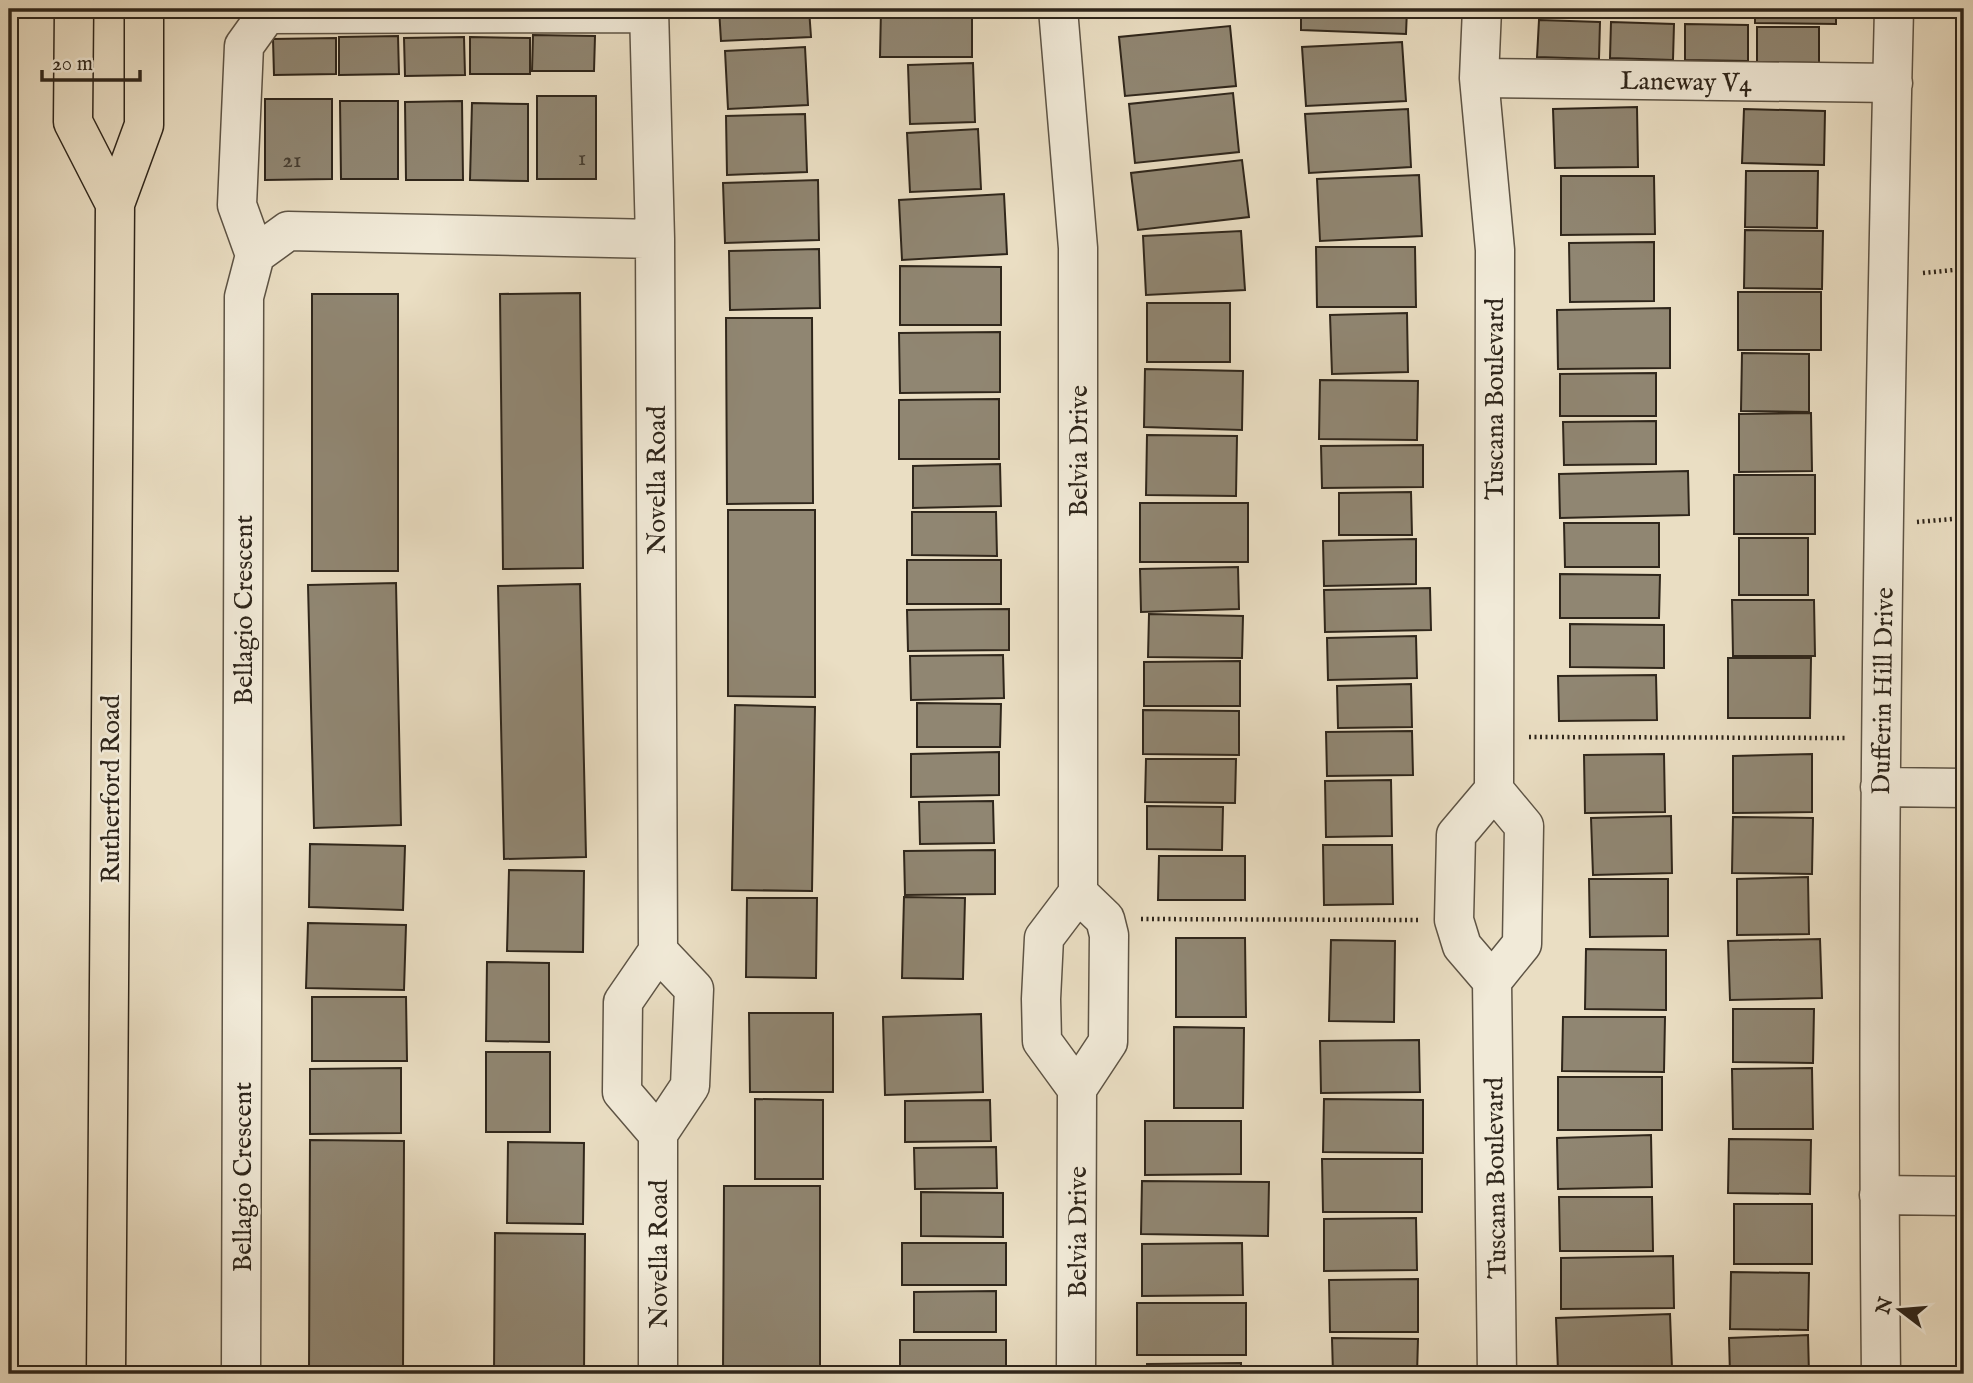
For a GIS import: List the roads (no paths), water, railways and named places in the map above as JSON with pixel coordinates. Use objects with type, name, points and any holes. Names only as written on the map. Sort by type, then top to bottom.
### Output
[{"type":"main road","name":"Rutherford Road","points":[[74,9],[73,122],[115,204]]},
{"type":"main road","name":"Rutherford Road","points":[[106,1374],[115,204],[144,125],[144,9]]},
{"type":"street","name":"Belvia Drive","points":[[1058,9],[1078,248],[1092,906],[1110,935],[1108,1042],[1077,1089],[1076,1374]]},
{"type":"street","name":"Tuscana Boulevard","points":[[1482,9],[1479,78],[1495,250],[1494,790]]},
{"type":"street","name":"Dufferin Hill Drive","points":[[1881,1374],[1880,738],[1894,9]]},
{"type":"street","points":[[649,11],[267,14],[244,46],[237,205],[255,255],[288,231],[655,239]]},
{"type":"street","name":"Novella Road","points":[[649,11],[655,239],[658,951]]},
{"type":"street","name":"Laneway V4","points":[[1479,78],[1892,83]]},
{"type":"street","name":"Bellagio Crescent","points":[[241,1374],[244,297],[255,255]]},
{"type":"street","points":[[1880,787],[1964,788]]},
{"type":"street","points":[[1494,790],[1524,826],[1522,944],[1492,981],[1462,946],[1454,920],[1457,835],[1494,790]]},
{"type":"street","points":[[1077,1089],[1042,1041],[1044,938],[1092,906]]},
{"type":"street","points":[[658,951],[694,989],[690,1086],[658,1135],[622,1092],[622,1002],[658,951]]},
{"type":"street","name":"Tuscana Boulevard","points":[[1492,981],[1497,1374]]},
{"type":"street","name":"Novella Road","points":[[658,1135],[658,1374]]},
{"type":"street","points":[[1879,1195],[1964,1196]]}]
